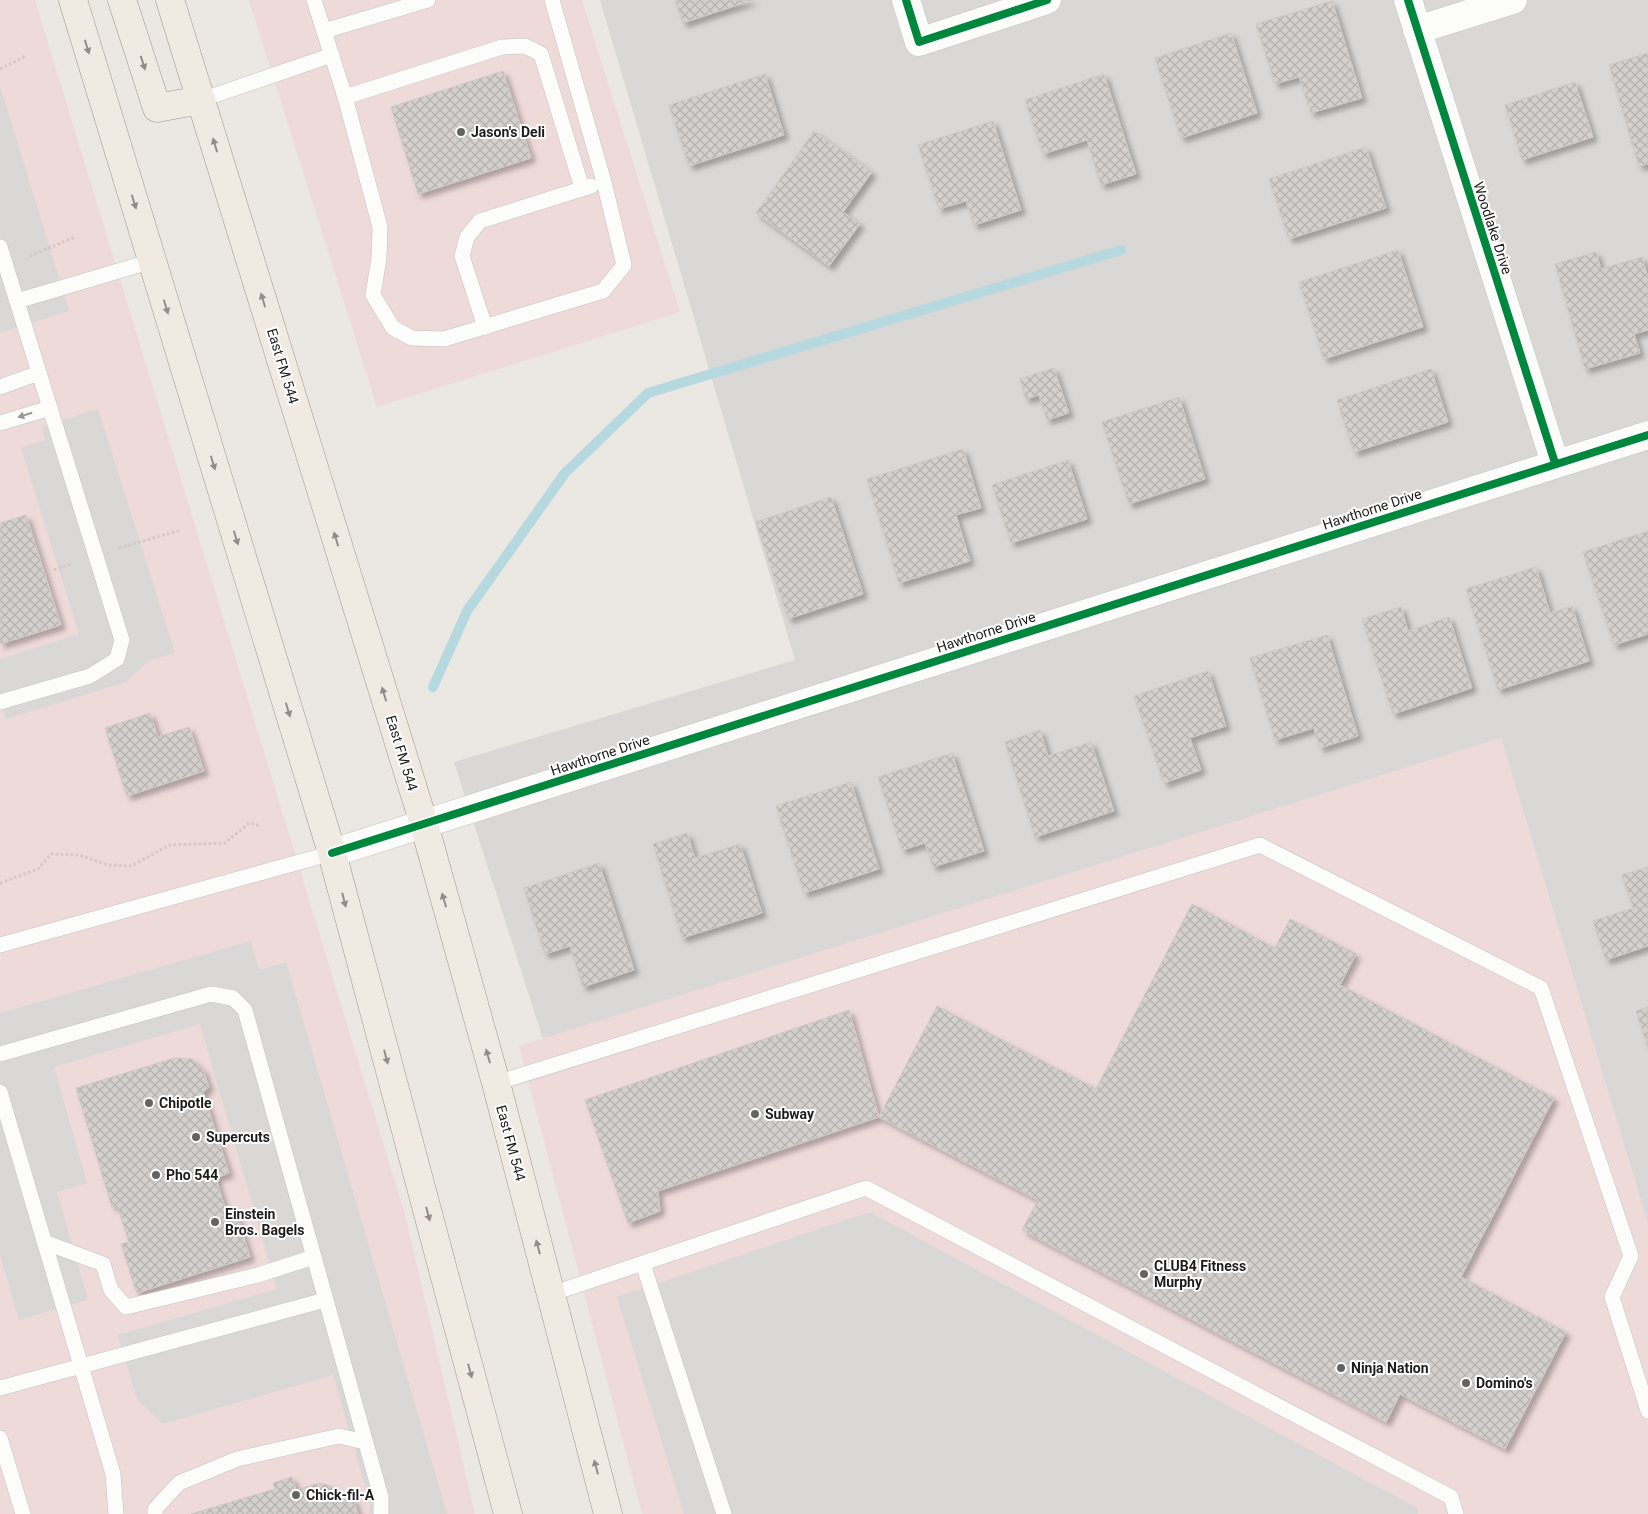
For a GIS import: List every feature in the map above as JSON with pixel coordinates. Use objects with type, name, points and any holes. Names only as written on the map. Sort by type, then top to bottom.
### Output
[{"type":"main road","points":[[73,0],[332,853],[508,1514]]},
{"type":"main road","points":[[122,0],[157,108],[201,100]]},
{"type":"main road","name":"East FM 544","points":[[170,0],[424,824],[496,1083],[608,1514]]},
{"type":"street","points":[[906,0],[919,42],[1047,0]]},
{"type":"street","name":"Woodlake Drive","points":[[1408,0],[1555,463]]},
{"type":"street","points":[[1417,30],[1513,0]]},
{"type":"street","name":"Hawthorne Drive","points":[[332,853],[1648,435]]},
{"type":"lane","points":[[314,0],[345,97],[380,227],[379,258],[373,295],[392,328],[412,338],[444,339],[603,291],[624,264],[604,182],[552,0]]},
{"type":"lane","points":[[324,30],[428,0]]},
{"type":"lane","points":[[345,97],[502,47],[525,46],[541,54],[582,188]]},
{"type":"lane","points":[[201,100],[332,54]]},
{"type":"lane","points":[[485,327],[462,256],[467,237],[480,221],[604,182]]},
{"type":"lane","points":[[0,247],[122,640],[116,659],[90,676],[0,702]]},
{"type":"lane","points":[[17,301],[152,261]]},
{"type":"lane","points":[[0,386],[39,374]]},
{"type":"lane","points":[[0,423],[50,408]]},
{"type":"lane","points":[[496,1083],[1260,844],[1541,988],[1631,1256],[1612,1297],[1648,1411]]},
{"type":"lane","points":[[0,945],[332,853]]},
{"type":"lane","points":[[0,1054],[211,994],[233,998],[245,1010],[381,1498],[381,1514]]},
{"type":"lane","points":[[0,1092],[113,1474],[116,1514]]},
{"type":"lane","points":[[551,1294],[866,1188],[1451,1497],[1456,1514]]},
{"type":"lane","points":[[44,1242],[103,1264],[111,1290],[126,1307],[258,1275],[314,1257]]},
{"type":"lane","points":[[643,1264],[724,1514]]},
{"type":"lane","points":[[0,1388],[326,1300]]},
{"type":"lane","points":[[155,1514],[156,1508],[179,1483],[237,1459],[339,1436],[365,1442]]},
{"type":"lane","points":[[0,1438],[23,1514]]},
{"type":"path","points":[[0,69],[26,56]]},
{"type":"path","points":[[29,257],[75,237]]},
{"type":"path","points":[[116,549],[181,530]]},
{"type":"path","points":[[54,570],[81,560]]},
{"type":"path","points":[[0,883],[38,868],[51,854],[79,855],[108,865],[131,866],[170,845],[224,843],[249,823],[261,826]]},
{"type":"shaded area","points":[[0,0],[35,0],[406,1218],[475,1514],[0,1514]]},
{"type":"shaded area","points":[[249,0],[582,0],[680,312],[377,407]]},
{"type":"shaded area","points":[[600,0],[1648,0],[1648,1224],[1501,738],[543,1039],[454,762],[795,660]]},
{"type":"shaded area","points":[[0,86],[69,311],[0,333]]},
{"type":"shaded area","points":[[98,409],[175,653],[148,661],[126,682],[6,719],[0,700],[0,659],[79,634],[21,448],[45,440],[42,427]]},
{"type":"shaded area","points":[[1501,738],[1648,1224],[1648,1514],[642,1514],[519,1046]]},
{"type":"shaded area","points":[[251,941],[259,970],[286,962],[447,1514],[369,1514],[370,1503],[333,1375],[163,1424],[137,1399],[118,1335],[277,1289],[200,1024],[54,1067],[87,1183],[57,1192],[88,1300],[19,1320],[0,1255],[0,1013]]},
{"type":"shaded area","points":[[870,1212],[1417,1508],[1418,1514],[684,1514],[617,1297]]},
{"type":"building","points":[[675,0],[753,0],[683,23]]},
{"type":"building","points":[[1332,1],[1362,98],[1311,113],[1299,77],[1275,84],[1256,24]]},
{"type":"building","points":[[1231,33],[1257,113],[1181,138],[1155,58]]},
{"type":"building","points":[[1648,53],[1648,164],[1639,166],[1609,65]]},
{"type":"building","name":"Jason's Deli","points":[[503,71],[531,158],[418,194],[391,107]]},
{"type":"building","points":[[765,74],[784,135],[689,166],[669,105]]},
{"type":"building","points":[[1104,74],[1136,174],[1101,185],[1087,140],[1043,154],[1025,100]]},
{"type":"building","points":[[1575,82],[1593,137],[1522,160],[1505,105]]},
{"type":"building","points":[[993,121],[1021,210],[974,225],[966,201],[939,209],[918,145]]},
{"type":"building","points":[[814,131],[872,172],[843,212],[860,224],[829,266],[756,213]]},
{"type":"building","points":[[1366,147],[1386,208],[1289,239],[1269,179]]},
{"type":"building","points":[[1398,250],[1423,327],[1324,359],[1299,282]]},
{"type":"building","points":[[1596,252],[1601,269],[1642,257],[1648,278],[1648,330],[1634,334],[1640,353],[1585,369],[1555,264]]},
{"type":"building","points":[[1054,368],[1069,413],[1047,420],[1039,395],[1026,399],[1020,379]]},
{"type":"building","points":[[1431,369],[1448,422],[1354,452],[1337,400]]},
{"type":"building","points":[[1179,397],[1205,479],[1129,504],[1102,422]]},
{"type":"building","points":[[963,449],[981,508],[956,515],[970,561],[899,583],[867,479]]},
{"type":"building","points":[[1068,460],[1087,519],[1011,543],[992,485]]},
{"type":"building","points":[[831,497],[863,594],[788,619],[756,522]]},
{"type":"building","points":[[26,515],[61,625],[0,644],[0,523]]},
{"type":"building","points":[[1648,531],[1648,634],[1614,645],[1583,552]]},
{"type":"building","points":[[1536,567],[1550,613],[1572,606],[1589,661],[1498,690],[1466,589]]},
{"type":"building","points":[[1401,607],[1408,631],[1449,617],[1472,688],[1393,714],[1362,619]]},
{"type":"building","points":[[1327,635],[1358,736],[1320,748],[1314,728],[1275,740],[1250,658]]},
{"type":"building","points":[[1208,671],[1226,726],[1190,738],[1201,770],[1164,783],[1134,696]]},
{"type":"building","points":[[150,713],[158,737],[189,727],[204,771],[127,796],[105,728]]},
{"type":"building","points":[[1040,730],[1048,756],[1091,742],[1114,811],[1035,837],[1005,742]]},
{"type":"building","points":[[952,753],[984,851],[933,867],[925,843],[902,850],[878,777]]},
{"type":"building","points":[[851,782],[879,869],[804,893],[776,806]]},
{"type":"building","points":[[687,833],[695,858],[740,844],[762,913],[682,938],[653,844]]},
{"type":"building","points":[[599,863],[634,970],[583,987],[570,946],[545,954],[524,888]]},
{"type":"building","points":[[1648,867],[1648,946],[1606,960],[1593,921],[1633,908],[1622,875]]},
{"type":"building","points":[[1192,904],[1275,948],[1290,919],[1356,954],[1340,985],[1554,1098],[1461,1277],[1566,1332],[1505,1449],[1400,1394],[1386,1422],[1022,1230],[1038,1200],[879,1117],[937,1006],[1096,1089]]},
{"type":"building","points":[[1648,1007],[1648,1048],[1636,1011]]},
{"type":"building","points":[[849,1010],[879,1117],[658,1191],[660,1211],[628,1223],[585,1100]]},
{"type":"building","points":[[175,1058],[192,1059],[203,1070],[209,1087],[203,1092],[229,1173],[216,1178],[228,1218],[237,1215],[250,1257],[137,1293],[121,1244],[129,1242],[117,1205],[112,1207],[76,1088]]},
{"type":"building","name":"Chick-fil-A","points":[[292,1477],[296,1490],[319,1483],[331,1486],[338,1493],[340,1502],[353,1498],[358,1514],[191,1514],[275,1489],[273,1483]]},
{"type":"waterway","points":[[433,687],[467,611],[565,473],[648,393],[1121,250]]},
{"type":"cycle path","points":[[906,0],[919,42],[1047,0]]},
{"type":"cycle path","points":[[1408,0],[1555,463]]},
{"type":"cycle path","points":[[332,853],[1648,435]]},
{"type":"place","name":"Jason's Deli","points":[[461,132]]},
{"type":"place","name":"Chipotle","points":[[149,1103]]},
{"type":"place","name":"Subway","points":[[755,1114]]},
{"type":"place","name":"Supercuts","points":[[196,1137]]},
{"type":"place","name":"Pho 544","points":[[156,1175]]},
{"type":"place","name":"Einstein Bros. Bagels","points":[[215,1222]]},
{"type":"place","name":"CLUB4 Fitness Murphy","points":[[1144,1274]]},
{"type":"place","name":"Ninja Nation","points":[[1341,1368]]},
{"type":"place","name":"Domino's","points":[[1466,1383]]},
{"type":"place","name":"Chick-fil-A","points":[[296,1495]]}]
